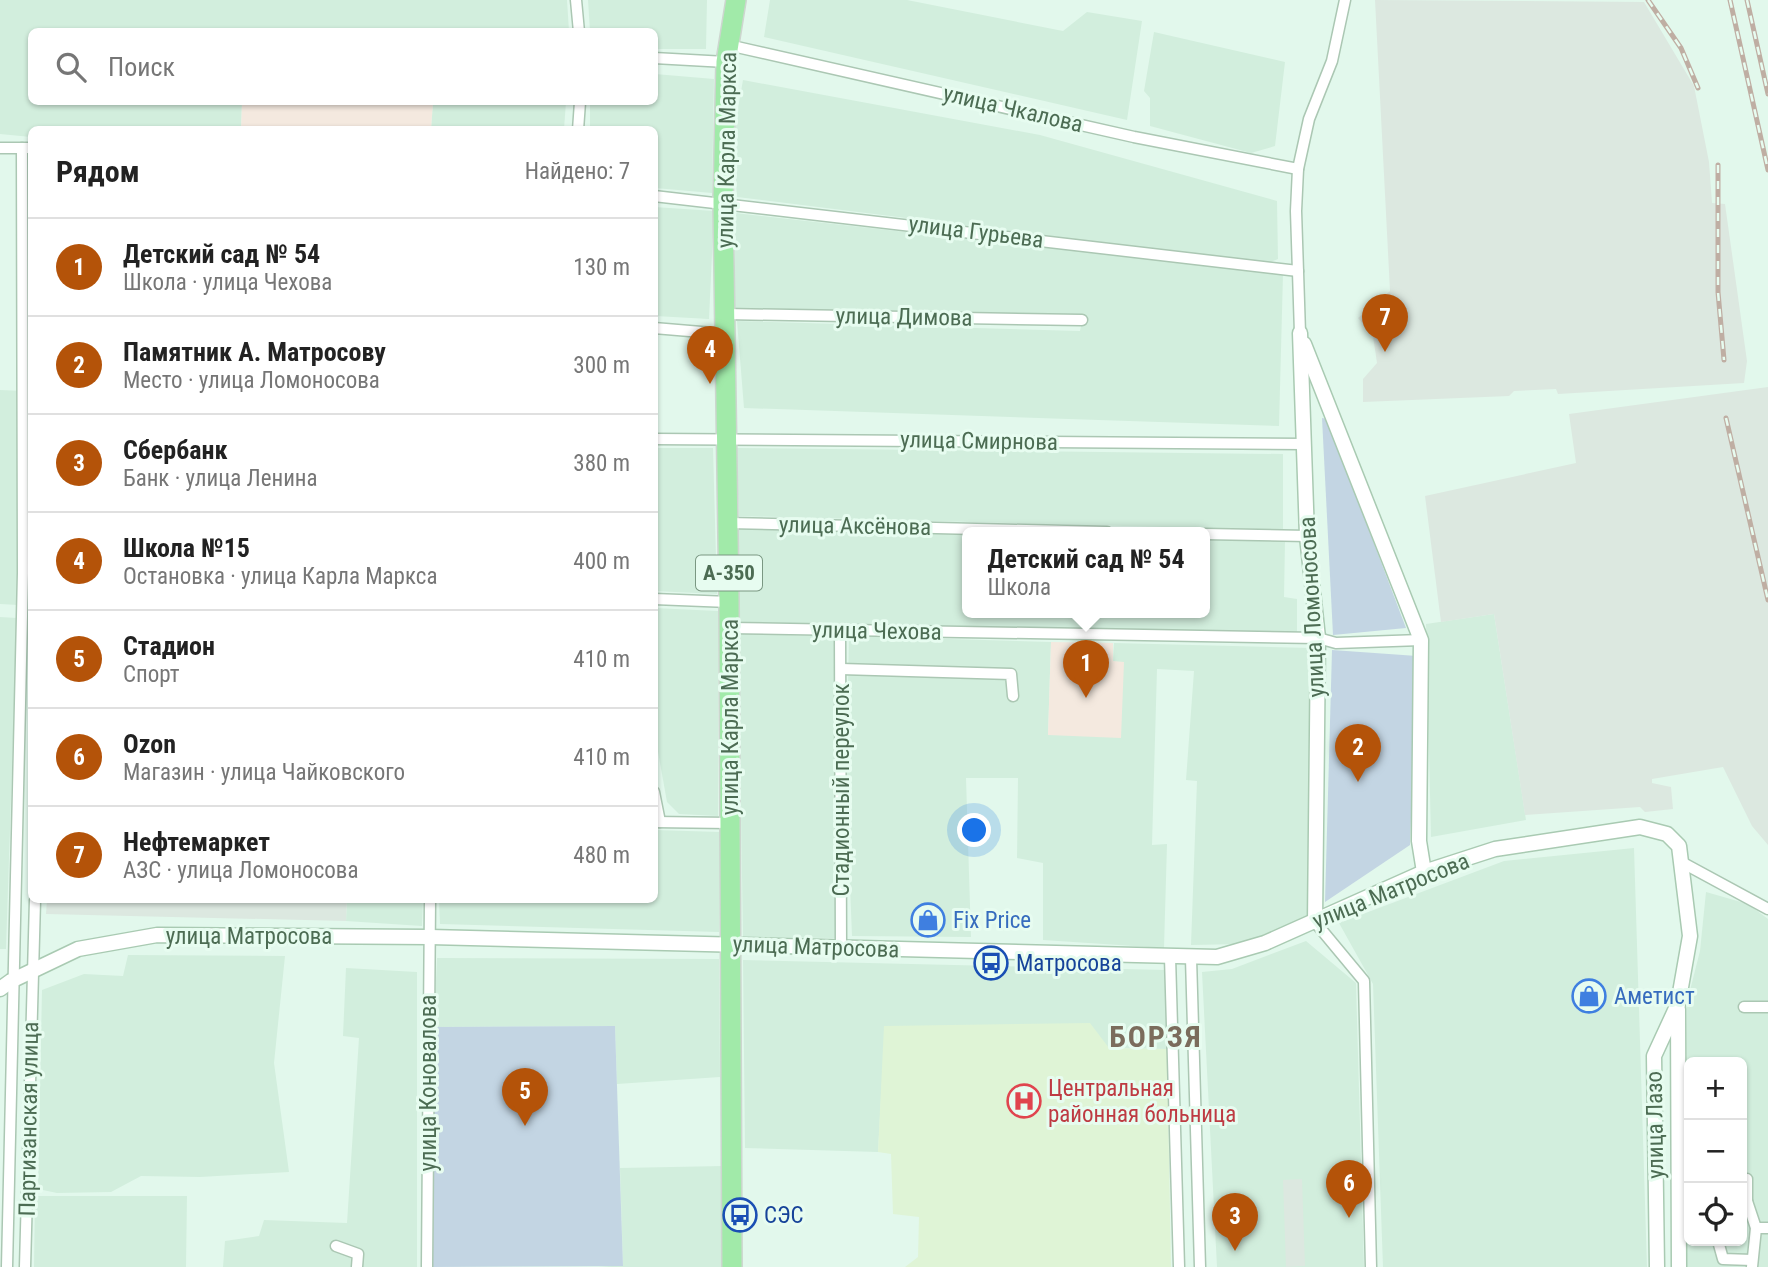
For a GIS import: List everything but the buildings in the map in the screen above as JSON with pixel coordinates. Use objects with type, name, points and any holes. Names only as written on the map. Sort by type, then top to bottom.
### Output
[{"type":"highway","name":"улица Карла Маркса","points":[[732,1267],[732,945],[723,202],[727,53],[736,0]]},
{"type":"street","points":[[576,0],[579,28]]},
{"type":"street","name":"улица Ломоносова","points":[[1315,922],[1318,638],[1307,536],[1298,271],[1298,169],[1309,120],[1332,61],[1345,0]]},
{"type":"street","name":"улица Чкалова","points":[[658,58],[727,53],[1298,169]]},
{"type":"street","points":[[578,126],[580,105]]},
{"type":"street","points":[[0,148],[27,148]]},
{"type":"street","name":"Партизанская улица","points":[[7,1267],[4,982],[27,573],[23,319],[27,148]]},
{"type":"street","name":"улица Гурьева","points":[[658,196],[1298,271]]},
{"type":"street","points":[[23,319],[28,332]]},
{"type":"street","name":"улица Димова","points":[[658,328],[725,324],[1082,320]]},
{"type":"street","name":"улица Ломоносова","points":[[1300,333],[1421,640],[1419,841],[1424,872]]},
{"type":"street","name":"улица Смирнова","points":[[658,439],[1304,444]]},
{"type":"street","name":"улица Аксёнова","points":[[728,523],[962,529]]},
{"type":"street","points":[[1210,534],[1307,536]]},
{"type":"street","points":[[658,599],[729,602]]},
{"type":"street","name":"улица Чехова","points":[[729,628],[1318,638],[1336,643],[1421,640]]},
{"type":"street","name":"Стадионный переулок","points":[[841,631],[841,948]]},
{"type":"street","name":"улица Чехова","points":[[841,669],[1012,674],[1013,696]]},
{"type":"street","points":[[658,822],[730,823]]},
{"type":"street","name":"улица Матросова","points":[[4,982],[33,971],[78,948],[158,935],[429,937],[1217,957],[1246,950],[1315,922],[1424,872],[1495,849],[1640,827],[1667,834],[1679,846],[1683,863]]},
{"type":"street","points":[[1683,863],[1768,909]]},
{"type":"street","name":"улица Лазо","points":[[1657,1267],[1654,1056],[1678,1004],[1690,936],[1683,863]]},
{"type":"street","name":"Партизанская улица","points":[[25,1267],[35,903]]},
{"type":"street","name":"улица Коновалова","points":[[427,1267],[430,903]]},
{"type":"street","points":[[1315,922],[1364,981],[1371,1267]]},
{"type":"street","points":[[1170,957],[1179,1267]]},
{"type":"street","points":[[1191,958],[1200,1267]]},
{"type":"street","points":[[1678,1004],[1684,1231],[1679,1267]]},
{"type":"street","points":[[1744,1007],[1768,1007]]},
{"type":"street","points":[[1720,1246],[1724,1259],[1752,1263],[1756,1228],[1747,1208]]},
{"type":"street","points":[[1756,1228],[1768,1228]]},
{"type":"street","points":[[336,1246],[358,1254],[357,1267]]},
{"type":"shaded area","points":[[0,0],[567,0],[569,28],[28,28],[28,105],[242,105],[241,126],[28,126],[28,137],[0,134]]},
{"type":"shaded area","points":[[588,0],[707,0],[706,49],[658,49],[658,28],[590,28]]},
{"type":"shaded area","points":[[770,0],[907,0],[1063,31],[1087,12],[1142,21],[1127,120],[764,37]]},
{"type":"shaded area","points":[[1375,0],[1644,2],[1694,86],[1709,162],[1712,203],[1725,204],[1747,361],[1744,383],[1558,394],[1556,389],[1514,391],[1509,396],[1363,402],[1363,379],[1377,363],[1373,336],[1358,318],[1390,291]]},
{"type":"shaded area","points":[[1154,32],[1285,62],[1275,146],[1251,153],[1150,126],[1150,98],[1144,91]]},
{"type":"shaded area","points":[[658,74],[714,79],[712,193],[658,188],[658,126],[590,126],[590,105],[658,105]]},
{"type":"shaded area","points":[[743,80],[1040,135],[1277,201],[1278,259],[1268,263],[737,197],[733,137]]},
{"type":"shaded area","points":[[242,105],[433,105],[431,126],[241,126]]},
{"type":"shaded area","points":[[433,105],[566,105],[564,126],[431,126]]},
{"type":"shaded area","points":[[658,207],[714,211],[709,319],[658,316]]},
{"type":"shaded area","points":[[735,213],[1283,274],[1279,426],[744,408],[737,321],[1080,331],[1082,321],[735,310]]},
{"type":"shaded area","points":[[1768,387],[1768,845],[1752,826],[1723,767],[1652,779],[1652,783],[1671,787],[1673,809],[1645,812],[1640,807],[1525,815],[1494,614],[1441,622],[1425,496],[1576,463],[1569,414]]},
{"type":"shaded area","points":[[0,390],[24,391],[18,605],[0,604]]},
{"type":"shaded area","points":[[1322,418],[1327,419],[1406,628],[1333,635]]},
{"type":"shaded area","points":[[658,448],[713,448],[717,594],[658,591]]},
{"type":"shaded area","points":[[736,448],[1283,454],[1283,530],[739,516]]},
{"type":"shaded area","points":[[733,528],[962,533],[962,618],[1210,618],[1210,539],[1285,541],[1284,597],[1297,599],[1297,635],[737,622]]},
{"type":"shaded area","points":[[658,608],[718,611],[718,816],[679,814],[667,802],[658,752]]},
{"type":"shaded area","points":[[1494,614],[1526,820],[1431,837],[1426,624]]},
{"type":"shaded area","points":[[0,617],[17,618],[6,949],[0,949]]},
{"type":"shaded area","points":[[738,633],[835,637],[835,938],[743,937]]},
{"type":"shaded area","points":[[849,636],[1051,642],[1048,734],[1124,662],[1113,662],[1114,643],[1311,648],[1311,915],[1242,944],[1191,945],[1197,781],[1186,780],[1194,671],[1157,669],[1152,845],[1167,844],[1164,948],[1043,940],[1043,863],[1017,858],[1018,778],[966,778],[971,937],[852,936],[846,786]]},
{"type":"shaded area","points":[[1051,642],[1113,643],[1113,661],[1124,662],[1121,738],[1048,735]]},
{"type":"shaded area","points":[[1332,650],[1417,656],[1410,845],[1325,902]]},
{"type":"shaded area","points":[[658,830],[720,832],[719,932],[440,924],[439,903],[658,903]]},
{"type":"shaded area","points":[[1634,848],[1647,1267],[1383,1267],[1373,984],[1339,923],[1504,861]]},
{"type":"shaded area","points":[[1706,892],[1748,904],[1768,919],[1768,1267],[1687,1267],[1687,1246],[1747,1246],[1747,1057],[1687,1057],[1687,1002],[1700,951]]},
{"type":"shaded area","points":[[47,903],[347,903],[346,921],[46,914]]},
{"type":"shaded area","points":[[347,903],[423,903],[422,926],[346,921]]},
{"type":"shaded area","points":[[1306,941],[1356,983],[1364,1267],[1217,1267],[1202,972],[1232,969]]},
{"type":"shaded area","points":[[128,955],[285,956],[274,1063],[289,1172],[200,1177],[141,1176],[111,1192],[57,1193],[38,1189],[42,990],[84,974],[123,976]]},
{"type":"shaded area","points":[[437,958],[719,959],[720,1077],[617,1084],[615,1026],[434,1027]]},
{"type":"shaded area","points":[[743,960],[1166,970],[1167,1049],[1109,1048],[885,1026],[878,1152],[745,1148]]},
{"type":"shaded area","points":[[346,968],[417,972],[417,1267],[223,1267],[225,1241],[259,1236],[264,1220],[347,1223],[359,1038],[343,1036]]},
{"type":"shaded area","name":"Центральная районная больница","points":[[1090,1023],[1109,1048],[1167,1049],[1171,1267],[905,1267],[918,1257],[919,1217],[893,1214],[891,1154],[878,1152],[884,1026]]},
{"type":"shaded area","points":[[615,1026],[623,1266],[431,1267],[434,1027]]},
{"type":"shaded area","points":[[723,1166],[724,1267],[598,1267],[623,1265],[620,1168]]},
{"type":"shaded area","points":[[1302,1179],[1305,1266],[1286,1267],[1283,1180]]},
{"type":"shaded area","points":[[35,1196],[187,1196],[186,1267],[34,1267]]},
{"type":"railway","points":[[1648,0],[1681,48],[1698,88]]},
{"type":"railway","points":[[1730,0],[1768,170]]},
{"type":"railway","points":[[1747,0],[1768,94]]},
{"type":"railway","points":[[1718,165],[1718,292],[1724,360]]},
{"type":"railway","points":[[1726,418],[1768,600]]},
{"type":"place","name":"Нефтемаркет","points":[[1385,352]]},
{"type":"place","name":"Школа №15","points":[[710,384]]},
{"type":"place","name":"Детский сад № 54","points":[[1086,698]]},
{"type":"place","name":"Памятник А. Матросову","points":[[1358,782]]},
{"type":"place","name":"Fix Price","points":[[928,920]]},
{"type":"place","name":"Матросова","points":[[991,963]]},
{"type":"place","name":"Аметист","points":[[1589,996]]},
{"type":"place","name":"Центральная районная больница","points":[[1024,1101]]},
{"type":"place","name":"Стадион","points":[[525,1126]]},
{"type":"place","name":"СЭС","points":[[740,1215]]},
{"type":"place","name":"Ozon","points":[[1349,1218]]},
{"type":"place","name":"Сбербанк","points":[[1235,1251]]},
{"type":"district","name":"БОРЗЯ","points":[[1156,1036]]}]
